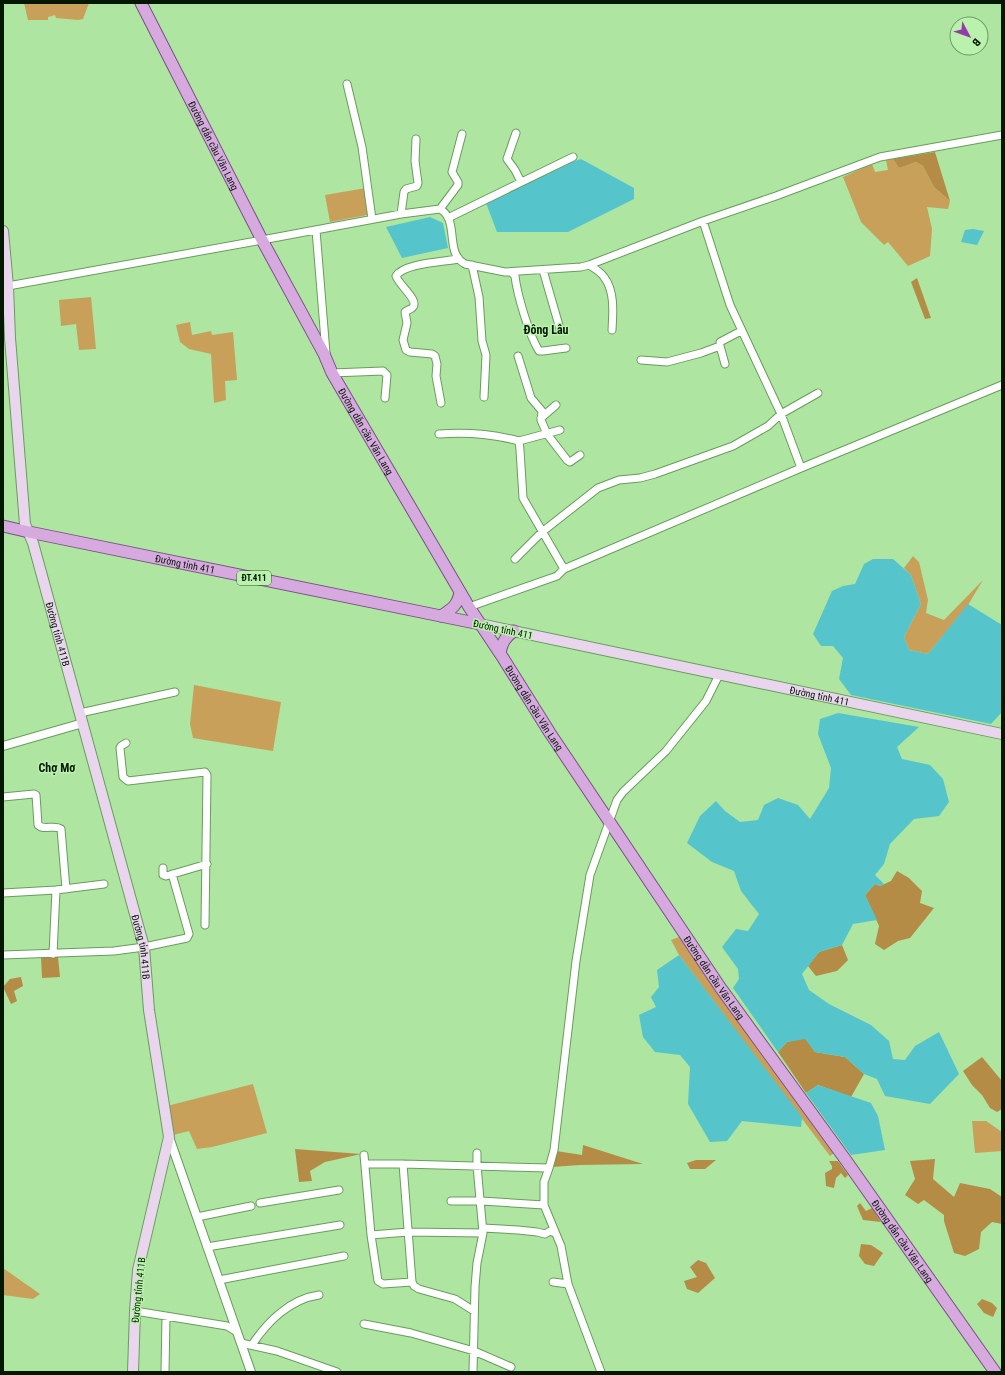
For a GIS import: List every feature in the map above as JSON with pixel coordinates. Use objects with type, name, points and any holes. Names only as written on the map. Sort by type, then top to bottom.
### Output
[{"type":"main road","name":"Đường dẫn cầu Văn Lang","points":[[141,3],[332,373],[469,607],[500,653],[550,733],[720,987],[849,1165],[994,1372]]},
{"type":"main road","name":"Đường tỉnh 411B","points":[[3,230],[25,524],[33,544],[144,947],[149,1010],[158,1075],[169,1137],[138,1270],[133,1372]]},
{"type":"main road","name":"Đường tỉnh 411","points":[[3,526],[514,631],[1002,734]]},
{"type":"main road","points":[[441,616],[455,606],[460,592]]},
{"type":"main road","points":[[500,653],[501,645],[504,639],[514,631]]},
{"type":"street","points":[[347,84],[362,147],[372,219]]},
{"type":"street","points":[[516,133],[507,159],[521,182]]},
{"type":"street","points":[[8,286],[372,219],[440,209],[458,185],[452,172],[462,134]]},
{"type":"street","points":[[440,209],[448,218],[455,252],[458,259],[465,264],[511,272],[581,267],[880,157],[1002,135]]},
{"type":"street","points":[[401,214],[404,192],[406,189],[417,186],[418,184],[415,161],[416,139]]},
{"type":"street","points":[[448,218],[574,157]]},
{"type":"street","points":[[703,221],[730,305],[781,414],[801,468]]},
{"type":"street","points":[[316,230],[327,361]]},
{"type":"street","points":[[441,403],[436,376],[437,364],[435,356],[432,354],[410,352],[406,350],[403,338],[407,323],[405,312],[415,304],[414,299],[399,282],[396,276],[408,267],[458,259]]},
{"type":"street","points":[[472,265],[479,297],[482,342],[486,353],[484,397]]},
{"type":"street","points":[[589,265],[604,276],[609,285],[612,307],[612,330]]},
{"type":"street","points":[[544,270],[560,329]]},
{"type":"street","points":[[511,272],[515,276],[516,285],[524,311],[534,341],[539,350],[543,352],[566,348]]},
{"type":"street","points":[[725,364],[720,342],[741,331]]},
{"type":"street","points":[[641,360],[667,362],[701,353],[720,346]]},
{"type":"street","points":[[518,356],[530,395],[542,411],[541,418],[547,434],[567,460],[570,462],[580,456]]},
{"type":"street","points":[[332,373],[383,371],[388,374],[385,398]]},
{"type":"street","points":[[469,607],[556,576],[564,569],[801,468],[1002,386]]},
{"type":"street","points":[[515,559],[542,532],[598,488],[619,480],[640,478],[655,474],[733,446],[768,426],[781,414],[818,393]]},
{"type":"street","points":[[541,418],[556,405]]},
{"type":"street","points":[[439,434],[463,432],[508,438],[519,441],[560,430]]},
{"type":"street","points":[[519,441],[523,498],[564,569]]},
{"type":"street","points":[[602,1372],[568,1284],[561,1246],[544,1206],[544,1182],[554,1150],[576,960],[590,875],[617,800],[623,792],[666,752],[706,701],[719,675]]},
{"type":"street","points":[[80,713],[175,692]]},
{"type":"street","points":[[3,746],[83,723]]},
{"type":"street","points":[[126,743],[120,748],[123,777],[128,781],[207,773],[207,864],[204,925]]},
{"type":"street","points":[[3,797],[34,794],[36,796],[38,825],[42,828],[61,828],[66,889]]},
{"type":"street","points":[[163,868],[164,876],[207,864]]},
{"type":"street","points":[[3,955],[114,951],[144,947],[184,938],[188,936],[172,874]]},
{"type":"street","points":[[3,893],[56,890],[104,884]]},
{"type":"street","points":[[53,954],[56,890]]},
{"type":"street","points":[[169,1137],[251,1372]]},
{"type":"street","points":[[473,1372],[476,1272],[483,1230],[476,1166],[477,1154]]},
{"type":"street","points":[[364,1155],[377,1278],[379,1283],[383,1284],[412,1282]]},
{"type":"street","points":[[366,1164],[549,1168]]},
{"type":"street","points":[[403,1164],[412,1282],[414,1286],[419,1289],[455,1299],[474,1311]]},
{"type":"street","points":[[260,1203],[338,1190]]},
{"type":"street","points":[[451,1201],[481,1201],[544,1206]]},
{"type":"street","points":[[197,1217],[251,1206]]},
{"type":"street","points":[[208,1247],[340,1225]]},
{"type":"street","points":[[372,1235],[408,1232],[483,1230],[518,1230],[545,1234],[555,1232]]},
{"type":"street","points":[[219,1280],[344,1256]]},
{"type":"street","points":[[553,1282],[568,1284]]},
{"type":"street","points":[[252,1345],[263,1331],[288,1306],[298,1300],[319,1294]]},
{"type":"street","points":[[135,1311],[228,1326],[237,1332]]},
{"type":"street","points":[[165,1372],[166,1316]]},
{"type":"street","points":[[364,1324],[411,1333],[474,1351],[511,1367]]},
{"type":"street","points":[[241,1343],[277,1351],[337,1372]]},
{"type":"shaded area","points":[[24,3],[89,3],[83,19],[56,18],[55,15],[48,17],[48,20],[28,20]]},
{"type":"shaded area","points":[[935,152],[950,201],[934,187],[923,166],[916,162],[899,168],[893,159]]},
{"type":"shaded area","points":[[893,159],[899,168],[916,162],[923,166],[934,187],[950,201],[948,209],[927,207],[932,229],[930,256],[908,266],[888,242],[884,245],[861,222],[843,177],[872,164],[875,172],[888,170],[886,160]]},
{"type":"shaded area","points":[[366,188],[370,211],[367,215],[330,222],[325,195]]},
{"type":"shaded area","points":[[917,278],[931,318],[925,319],[911,282]]},
{"type":"shaded area","points":[[91,297],[96,349],[79,350],[76,324],[61,326],[59,300]]},
{"type":"shaded area","points":[[190,322],[192,335],[211,331],[212,335],[233,332],[237,380],[225,381],[226,400],[214,403],[211,354],[189,349],[180,342],[176,325]]},
{"type":"shaded area","points":[[913,556],[919,562],[928,600],[926,613],[944,620],[983,580],[968,605],[928,654],[909,650],[904,637],[921,604],[911,575],[904,568]]},
{"type":"shaded area","points":[[194,685],[281,702],[273,751],[193,738],[190,724]]},
{"type":"shaded area","points":[[897,871],[909,878],[922,891],[920,903],[934,908],[910,938],[898,941],[884,950],[875,944],[879,926],[865,895],[875,884],[880,886],[891,881]]},
{"type":"shaded area","points":[[679,937],[834,1153],[830,1156],[679,955],[671,940]]},
{"type":"shaded area","points":[[842,945],[848,960],[837,971],[816,976],[808,966],[819,952]]},
{"type":"shaded area","points":[[41,957],[58,957],[60,977],[42,978]]},
{"type":"shaded area","points":[[21,977],[23,986],[14,991],[17,1001],[11,1004],[3,987],[10,979]]},
{"type":"shaded area","points":[[805,1038],[815,1052],[845,1057],[864,1074],[851,1097],[818,1085],[806,1093],[778,1052],[787,1042]]},
{"type":"shaded area","points":[[982,1057],[1002,1081],[1002,1109],[997,1112],[990,1108],[982,1095],[972,1085],[963,1071]]},
{"type":"shaded area","points":[[253,1084],[267,1133],[212,1147],[197,1149],[189,1131],[173,1135],[167,1106]]},
{"type":"shaded area","points":[[972,1121],[986,1121],[1002,1132],[1002,1151],[975,1153]]},
{"type":"shaded area","points":[[583,1145],[643,1164],[552,1167],[556,1151],[582,1155]]},
{"type":"shaded area","points":[[295,1149],[361,1154],[325,1162],[310,1171],[312,1181],[299,1182]]},
{"type":"shaded area","points":[[935,1159],[933,1179],[954,1197],[960,1183],[990,1189],[1002,1197],[1002,1224],[992,1222],[981,1232],[979,1249],[965,1256],[954,1253],[944,1221],[944,1215],[924,1200],[918,1204],[905,1195],[915,1179],[910,1161]]},
{"type":"shaded area","points":[[696,1160],[716,1160],[705,1169],[690,1169],[687,1163]]},
{"type":"shaded area","points":[[829,1161],[838,1161],[848,1175],[845,1178],[841,1173],[836,1178],[834,1188],[826,1186],[825,1173],[832,1169]]},
{"type":"shaded area","points":[[860,1203],[866,1211],[872,1208],[881,1222],[863,1220],[857,1206]]},
{"type":"shaded area","points":[[861,1244],[871,1245],[883,1253],[874,1266],[865,1264],[859,1256]]},
{"type":"shaded area","points":[[698,1260],[706,1263],[715,1278],[698,1293],[687,1289],[684,1281],[697,1277],[690,1267]]},
{"type":"shaded area","points":[[3,1268],[40,1294],[33,1299],[3,1295]]},
{"type":"shaded area","points":[[982,1299],[992,1303],[997,1308],[993,1317],[984,1313],[977,1304]]},
{"type":"water","points":[[581,159],[634,188],[634,199],[568,232],[497,232],[486,203]]},
{"type":"water","points":[[430,217],[443,223],[448,248],[402,258],[386,227]]},
{"type":"water","points":[[973,229],[984,231],[977,245],[961,242],[965,230]]},
{"type":"water","points":[[873,559],[893,559],[911,575],[921,604],[904,637],[909,650],[928,654],[968,604],[1002,625],[1002,712],[991,724],[851,695],[839,679],[843,658],[833,646],[821,646],[813,634],[832,591],[843,586],[855,584],[864,564]]},
{"type":"water","points":[[838,713],[919,727],[897,747],[902,759],[930,765],[943,779],[949,802],[939,816],[914,819],[890,844],[884,864],[875,875],[884,884],[880,886],[875,884],[865,895],[877,920],[853,924],[842,945],[819,952],[802,974],[809,990],[829,1004],[871,1025],[889,1041],[893,1059],[905,1060],[915,1046],[939,1032],[959,1074],[930,1104],[885,1096],[877,1079],[864,1074],[845,1057],[815,1052],[805,1039],[787,1042],[778,1052],[733,988],[739,979],[738,969],[722,947],[736,929],[748,931],[759,914],[741,891],[734,871],[712,862],[687,843],[700,816],[716,801],[725,811],[740,822],[758,820],[764,805],[778,798],[798,805],[810,819],[829,788],[831,768],[818,734],[820,719]]},
{"type":"water","points":[[679,955],[802,1117],[801,1127],[742,1121],[727,1141],[710,1142],[688,1104],[690,1067],[680,1055],[655,1052],[643,1037],[639,1015],[656,1007],[651,997],[659,987],[657,970]]},
{"type":"water","points":[[818,1085],[871,1103],[878,1116],[885,1150],[851,1155],[806,1093]]},
{"type":"district","name":"Đông Lâu","points":[[546,330]]},
{"type":"district","name":"Chợ Mơ","points":[[57,768]]}]
